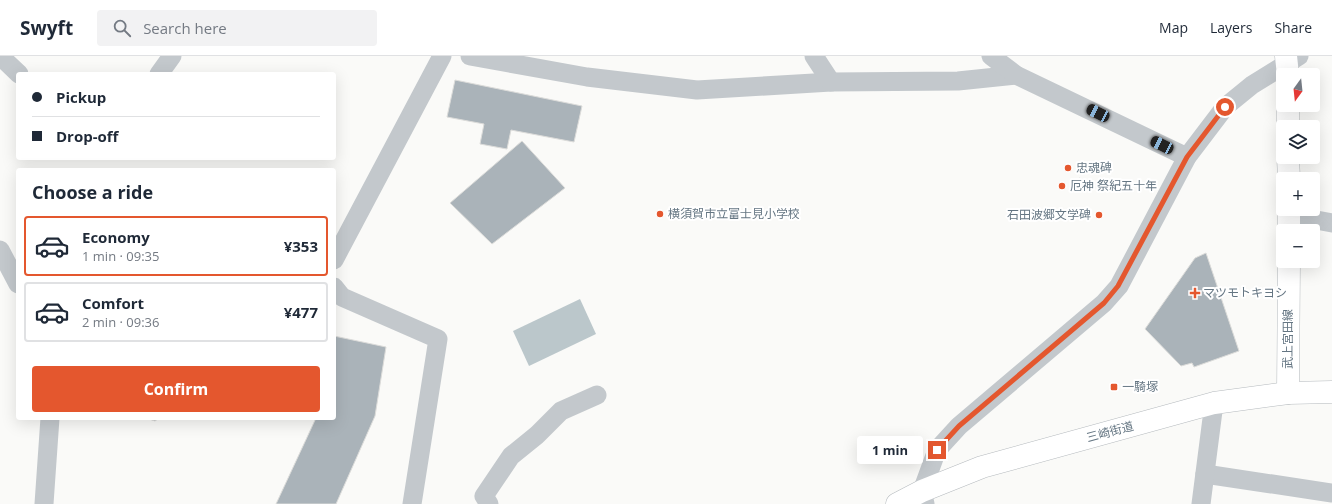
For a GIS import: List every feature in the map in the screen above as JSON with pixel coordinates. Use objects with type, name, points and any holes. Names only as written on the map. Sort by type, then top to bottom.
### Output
[{"type":"main road","name":"武上宮田線","points":[[1288,393],[1289,268]]},
{"type":"main road","name":"三崎街道","points":[[897,504],[923,498],[982,467],[1214,403],[1288,393],[1332,392]]},
{"type":"street","points":[[0,56],[17,72]]},
{"type":"street","points":[[160,72],[172,56]]},
{"type":"street","points":[[336,256],[442,56]]},
{"type":"street","points":[[470,56],[521,60],[587,77],[697,90],[831,82],[958,81],[1016,75]]},
{"type":"street","points":[[814,56],[831,82]]},
{"type":"street","points":[[991,56],[1016,75],[1187,157]]},
{"type":"street","points":[[923,498],[937,450],[959,426],[1104,303],[1118,286],[1187,157],[1225,107],[1252,85],[1290,62]]},
{"type":"street","points":[[1289,218],[1332,223]]},
{"type":"street","points":[[0,250],[16,280]]},
{"type":"street","points":[[336,290],[342,297],[438,339],[412,504]]},
{"type":"street","points":[[489,504],[484,496],[511,456],[537,435],[561,411],[597,395]]},
{"type":"street","points":[[1201,504],[1214,403]]},
{"type":"street","points":[[44,504],[50,420]]},
{"type":"street","points":[[1205,474],[1332,493]]},
{"type":"shaded area","points":[[580,299],[596,334],[529,366],[513,331]]},
{"type":"building","points":[[455,80],[582,106],[574,142],[511,130],[507,149],[480,144],[484,124],[447,117]]},
{"type":"building","points":[[522,141],[565,188],[492,244],[450,203]]},
{"type":"building","points":[[1079,178],[1087,181],[1084,189],[1076,187]]},
{"type":"building","name":"マツモトキヨシ","points":[[1206,253],[1239,351],[1194,367],[1192,363],[1181,366],[1145,329],[1195,258]]},
{"type":"building","points":[[336,336],[386,347],[375,416],[336,504],[276,504],[315,420],[336,420]]},
{"type":"place","name":"忠魂碑","points":[[1068,168]]},
{"type":"place","name":"厄神 祭紀五十年","points":[[1062,186]]},
{"type":"place","name":"横須賀市立富士見小学校","points":[[660,214]]},
{"type":"place","name":"石田波郷文学碑","points":[[1099,215]]},
{"type":"place","name":"マツモトキヨシ","points":[[1195,293]]},
{"type":"place","name":"一騎塚","points":[[1114,387]]},
{"type":"route","points":[[937,450],[959,426],[1104,303],[1118,286],[1187,157],[1225,107]]}]
